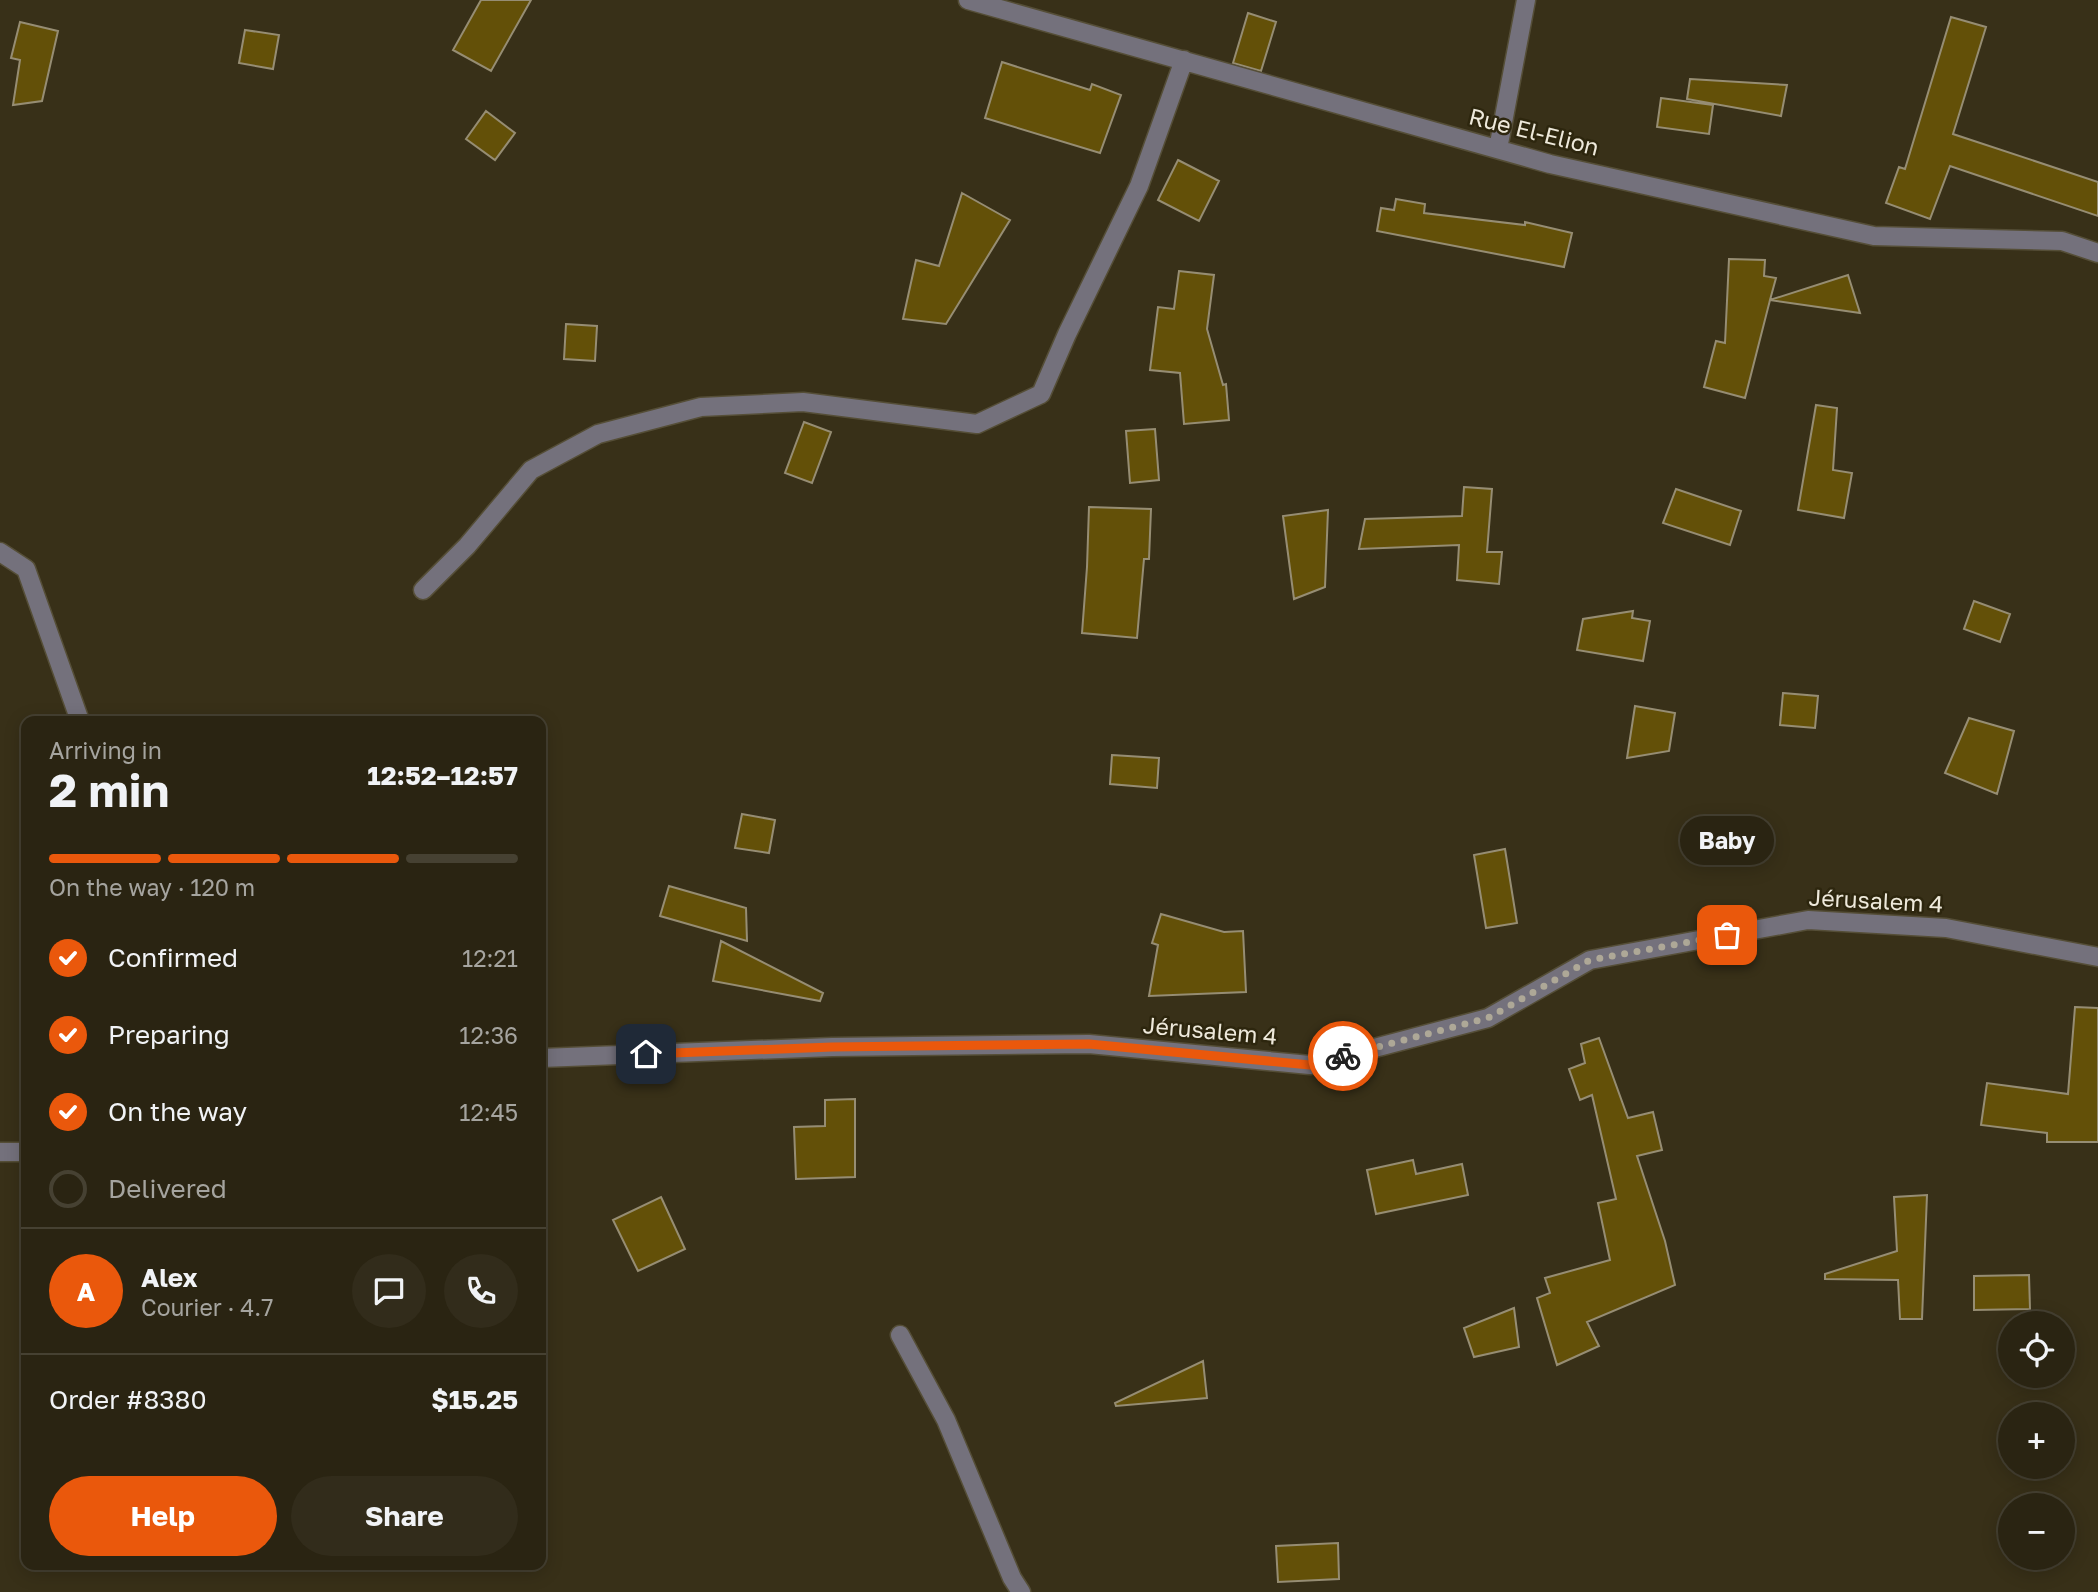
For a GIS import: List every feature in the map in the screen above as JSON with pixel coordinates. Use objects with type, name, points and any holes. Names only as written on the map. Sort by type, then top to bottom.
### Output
[{"type":"street","name":"Rue El-Elion","points":[[968,0],[1550,163],[1874,236],[2062,241],[2098,253]]},
{"type":"street","points":[[1499,149],[1526,0]]},
{"type":"street","points":[[423,590],[467,546],[531,470],[598,435],[701,407],[803,402],[977,424],[1041,394],[1066,334],[1139,186],[1184,60]]},
{"type":"street","points":[[0,552],[26,569],[78,716]]},
{"type":"street","name":"Jérusalem 4","points":[[546,1058],[832,1047],[1089,1044],[1310,1065],[1488,1018],[1590,960],[1808,920],[1946,928],[2098,957]]},
{"type":"street","points":[[0,1152],[21,1152]]},
{"type":"street","points":[[900,1335],[946,1420],[1012,1578],[1021,1592]]},
{"type":"building","points":[[481,0],[531,0],[491,71],[453,50]]},
{"type":"building","points":[[1248,13],[1276,22],[1261,71],[1233,63]]},
{"type":"building","points":[[1951,17],[1986,27],[1953,134],[2098,182],[2098,216],[1950,166],[1930,219],[1886,203],[1899,167],[1905,169]]},
{"type":"building","points":[[20,22],[58,31],[42,101],[13,105],[20,60],[11,58]]},
{"type":"building","points":[[245,30],[279,35],[273,69],[239,63]]},
{"type":"building","points":[[1002,62],[1090,90],[1092,84],[1121,95],[1100,153],[985,118]]},
{"type":"building","points":[[1690,79],[1787,85],[1781,116],[1687,99]]},
{"type":"building","points":[[1661,98],[1713,105],[1709,134],[1657,127]]},
{"type":"building","points":[[486,111],[515,133],[495,160],[466,139]]},
{"type":"building","points":[[1178,160],[1219,181],[1199,221],[1158,200]]},
{"type":"building","points":[[962,193],[1010,220],[946,324],[903,319],[916,260],[939,266]]},
{"type":"building","points":[[1396,199],[1425,204],[1424,213],[1525,225],[1525,222],[1572,233],[1564,267],[1377,231],[1381,208],[1394,210]]},
{"type":"building","points":[[1729,259],[1765,260],[1764,276],[1776,278],[1745,398],[1704,387],[1716,341],[1725,343]]},
{"type":"building","points":[[1179,271],[1214,275],[1207,329],[1223,385],[1226,384],[1229,420],[1184,424],[1180,373],[1150,370],[1158,307],[1174,309]]},
{"type":"building","points":[[1848,275],[1860,313],[1770,300]]},
{"type":"building","points":[[566,324],[597,326],[595,361],[564,359]]},
{"type":"building","points":[[1816,405],[1837,408],[1833,470],[1852,473],[1844,518],[1798,510]]},
{"type":"building","points":[[804,422],[831,432],[812,483],[785,473]]},
{"type":"building","points":[[1155,429],[1159,480],[1130,483],[1126,431]]},
{"type":"building","points":[[1464,487],[1492,489],[1487,552],[1502,552],[1499,584],[1457,580],[1459,545],[1359,549],[1365,519],[1462,516]]},
{"type":"building","points":[[1676,489],[1741,511],[1730,545],[1663,523]]},
{"type":"building","points":[[1089,507],[1151,509],[1149,559],[1144,559],[1137,638],[1082,633]]},
{"type":"building","points":[[1328,510],[1325,587],[1294,599],[1283,516]]},
{"type":"building","points":[[1974,601],[2010,614],[2000,642],[1964,629]]},
{"type":"building","points":[[1633,611],[1632,618],[1650,621],[1643,661],[1577,650],[1583,619]]},
{"type":"building","points":[[1783,693],[1818,696],[1815,728],[1780,725]]},
{"type":"building","points":[[1635,706],[1675,713],[1669,751],[1627,758]]},
{"type":"building","points":[[1969,718],[2014,731],[1997,794],[1945,773]]},
{"type":"building","points":[[1112,755],[1159,758],[1157,788],[1110,784]]},
{"type":"building","points":[[742,814],[775,820],[769,853],[735,848]]},
{"type":"building","points":[[1505,849],[1517,923],[1486,928],[1474,855]]},
{"type":"building","points":[[669,886],[746,908],[747,941],[660,916]]},
{"type":"building","points":[[1161,914],[1224,932],[1243,931],[1246,992],[1149,996],[1158,945],[1152,943]]},
{"type":"building","points":[[721,941],[823,993],[820,1001],[713,981]]},
{"type":"building","points":[[2075,1007],[2098,1008],[2098,1142],[2047,1142],[2047,1133],[1981,1125],[1987,1083],[2068,1094]]},
{"type":"building","points":[[1599,1038],[1628,1118],[1653,1112],[1662,1150],[1637,1156],[1665,1241],[1675,1285],[1587,1322],[1599,1346],[1557,1365],[1537,1298],[1550,1293],[1545,1278],[1610,1260],[1598,1203],[1616,1199],[1592,1095],[1580,1100],[1569,1069],[1585,1063],[1581,1044]]},
{"type":"building","points":[[855,1099],[855,1177],[796,1179],[794,1127],[825,1126],[825,1100]]},
{"type":"building","points":[[1413,1160],[1416,1174],[1462,1164],[1468,1195],[1376,1214],[1367,1170]]},
{"type":"building","points":[[1927,1195],[1922,1319],[1900,1319],[1898,1280],[1825,1279],[1825,1274],[1897,1251],[1894,1197]]},
{"type":"building","points":[[661,1197],[685,1249],[638,1271],[613,1220]]},
{"type":"building","points":[[2029,1275],[2030,1309],[1974,1310],[1974,1276]]},
{"type":"building","points":[[1514,1308],[1519,1347],[1474,1357],[1464,1328]]},
{"type":"building","points":[[1203,1361],[1207,1398],[1116,1406],[1115,1403]]},
{"type":"building","points":[[1338,1543],[1339,1579],[1278,1582],[1276,1546]]},
{"type":"way so far","points":[[1343,1056],[1488,1018],[1590,960],[1727,935]]},
{"type":"place","name":"Baby","points":[[1727,935]]},
{"type":"route","points":[[646,1054],[832,1047],[1089,1044],[1310,1065],[1343,1056]]}]
